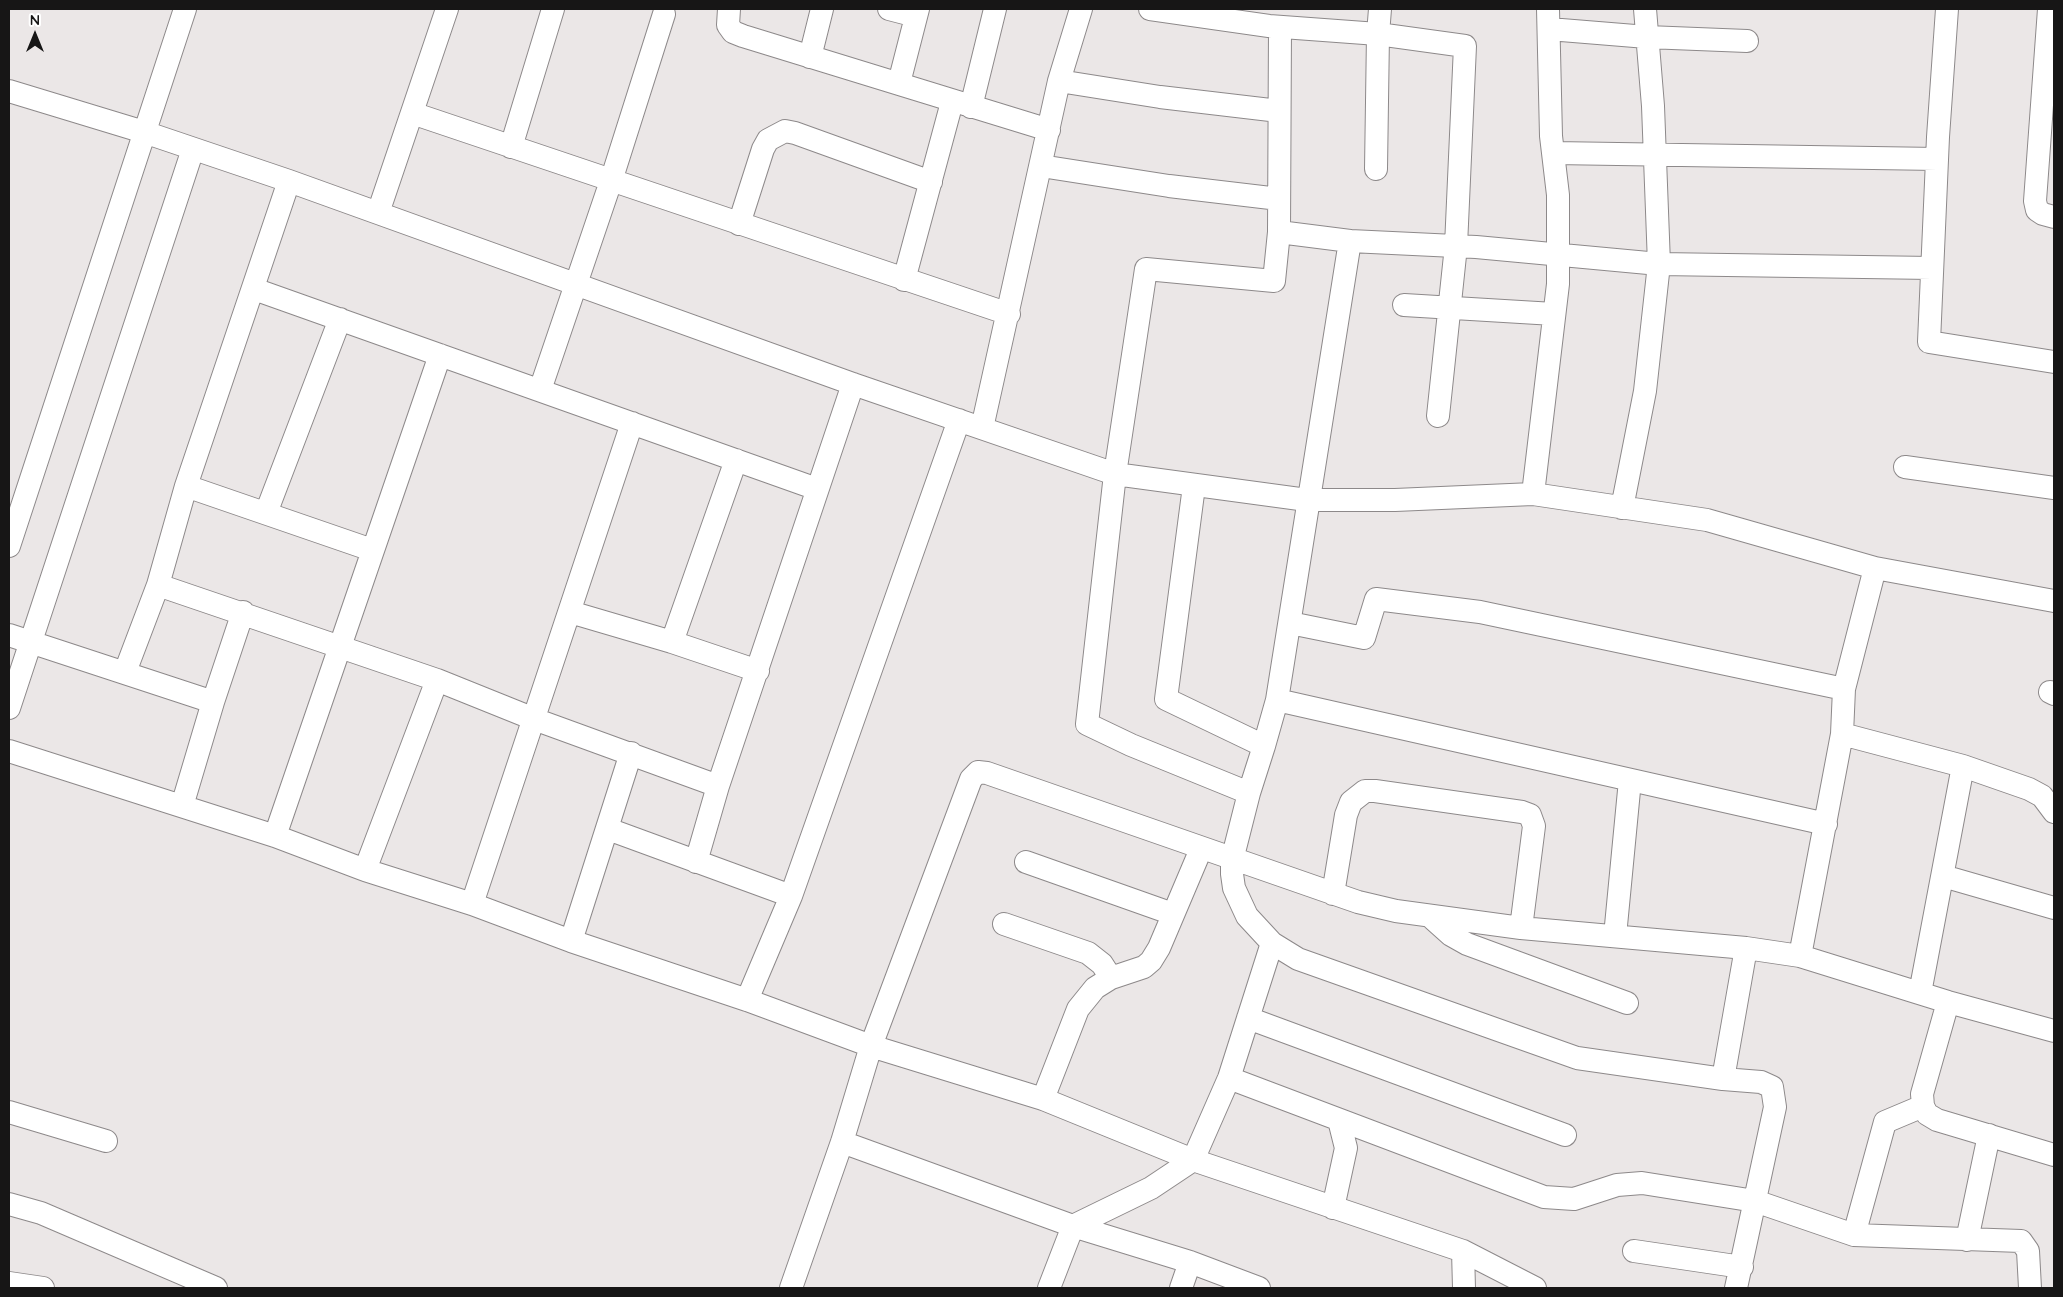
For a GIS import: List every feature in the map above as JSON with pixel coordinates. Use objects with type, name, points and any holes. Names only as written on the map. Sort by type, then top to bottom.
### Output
[{"type":"street","points":[[9,546],[186,9]]},
{"type":"street","points":[[378,213],[447,9]]},
{"type":"street","points":[[511,147],[553,9]]},
{"type":"street","points":[[729,9],[728,26],[733,32],[1049,130]]},
{"type":"street","points":[[810,56],[822,9]]},
{"type":"street","points":[[889,9],[917,12],[899,83]]},
{"type":"street","points":[[904,280],[931,182],[962,104],[995,9]]},
{"type":"street","points":[[982,428],[1009,314],[1058,81],[1081,9]]},
{"type":"street","points":[[1150,9],[1273,21],[1465,46],[1456,246],[1438,416]]},
{"type":"street","points":[[1376,169],[1380,9]]},
{"type":"street","points":[[1622,508],[1645,391],[1659,264],[1655,155],[1645,9]]},
{"type":"street","points":[[1947,9],[1937,159],[1929,342],[2054,362]]},
{"type":"street","points":[[2049,9],[2035,202],[2037,210],[2043,214],[2054,216]]},
{"type":"street","points":[[540,390],[611,181],[664,14]]},
{"type":"street","points":[[1533,494],[1554,314],[1558,256],[1558,195],[1551,136],[1548,19],[1647,37],[1747,41]]},
{"type":"street","points":[[1249,793],[1131,745],[1087,724],[1116,474],[1146,269],[1274,281],[1279,232],[1280,111],[1273,21]]},
{"type":"street","points":[[1058,81],[1160,97],[1280,111]]},
{"type":"street","points":[[9,91],[144,132],[289,181],[854,384],[1116,474],[1307,500],[1396,500],[1533,494],[1707,520],[1875,568],[2054,601]]},
{"type":"street","points":[[412,113],[1009,314]]},
{"type":"street","points":[[739,224],[763,149],[768,140],[784,132],[796,133],[931,182]]},
{"type":"street","points":[[9,708],[19,639],[193,149]]},
{"type":"street","points":[[1554,153],[1937,159]]},
{"type":"street","points":[[1041,166],[1169,186],[1279,199]]},
{"type":"street","points":[[125,672],[158,585],[186,486],[289,181]]},
{"type":"street","points":[[1279,232],[1350,241],[1456,246],[1659,264],[1932,268]]},
{"type":"street","points":[[1350,241],[1307,500],[1303,547],[1277,700],[1249,793],[1232,860],[1232,874],[1239,902],[1247,916],[1272,943],[1298,959],[1577,1058],[1723,1079],[1761,1082],[1772,1087],[1775,1107],[1736,1288]]},
{"type":"street","points":[[254,289],[817,489]]},
{"type":"street","points":[[1404,306],[1554,314]]},
{"type":"street","points":[[266,512],[340,319]]},
{"type":"street","points":[[275,836],[440,354]]},
{"type":"street","points":[[696,862],[718,786],[854,384]]},
{"type":"street","points":[[747,1000],[790,896],[959,420]]},
{"type":"street","points":[[472,904],[632,423]]},
{"type":"street","points":[[672,642],[736,460]]},
{"type":"street","points":[[1905,467],[2054,488]]},
{"type":"street","points":[[186,486],[372,550]]},
{"type":"street","points":[[1194,486],[1166,699],[1264,746]]},
{"type":"street","points":[[1800,956],[1842,734],[1844,689],[1875,568]]},
{"type":"street","points":[[158,585],[243,612],[339,648],[437,680],[534,719],[632,753],[718,786]]},
{"type":"street","points":[[1290,623],[1364,638],[1376,598],[1480,612],[1844,689]]},
{"type":"street","points":[[182,806],[213,702],[243,612]]},
{"type":"street","points":[[570,612],[672,642],[758,671]]},
{"type":"street","points":[[19,639],[213,702]]},
{"type":"street","points":[[365,870],[437,680]]},
{"type":"street","points":[[1277,700],[1826,824]]},
{"type":"street","points":[[1842,734],[1963,766],[2029,789],[2042,796],[2054,812]]},
{"type":"street","points":[[9,751],[275,836],[365,870],[472,904],[571,941],[747,1000],[871,1046],[1043,1099],[1192,1160],[1463,1251],[1535,1288]]},
{"type":"street","points":[[571,941],[632,753]]},
{"type":"street","points":[[1920,993],[1944,876],[1963,766]]},
{"type":"street","points":[[791,1288],[842,1142],[871,1046],[974,774],[988,773],[1232,860],[1333,894],[1396,911],[1432,918],[1521,928],[1746,948],[1800,956],[1948,1002],[2054,1031]]},
{"type":"street","points":[[1615,936],[1630,780]]},
{"type":"street","points":[[1333,894],[1346,815],[1350,802],[1365,791],[1522,812],[1530,816],[1534,826],[1521,928]]},
{"type":"street","points":[[608,829],[790,896]]},
{"type":"street","points":[[1043,1099],[1078,1010],[1095,988],[1111,978],[1144,967],[1151,961],[1201,849]]},
{"type":"street","points":[[1026,862],[1173,914]]},
{"type":"street","points":[[1944,876],[2054,908]]},
{"type":"street","points":[[1432,918],[1451,935],[1467,944],[1627,1002]]},
{"type":"street","points":[[1004,924],[1088,953],[1102,964],[1111,978]]},
{"type":"street","points":[[1049,1288],[1073,1226],[1151,1188],[1192,1160],[1229,1078],[1272,943]]},
{"type":"street","points":[[1723,1079],[1746,948]]},
{"type":"street","points":[[1948,1002],[1922,1094],[1923,1106],[1927,1114],[1938,1120],[2054,1155]]},
{"type":"street","points":[[1248,1018],[1565,1135]]},
{"type":"street","points":[[1229,1078],[1544,1197],[1574,1199],[1617,1185],[1642,1183],[1755,1202],[1854,1235],[2021,1241],[2028,1251],[2030,1288]]},
{"type":"street","points":[[1854,1235],[1886,1122],[1923,1106]]},
{"type":"street","points":[[9,1112],[106,1141]]},
{"type":"street","points":[[1333,1208],[1346,1148],[1339,1120]]},
{"type":"street","points":[[1967,1240],[1989,1135]]},
{"type":"street","points":[[842,1142],[1073,1226],[1190,1262],[1259,1288]]},
{"type":"street","points":[[9,1204],[41,1213],[216,1288]]},
{"type":"street","points":[[1463,1251],[1464,1288]]},
{"type":"street","points":[[1634,1251],[1742,1266]]},
{"type":"street","points":[[1181,1288],[1190,1262]]},
{"type":"street","points":[[9,1283],[42,1288]]}]
